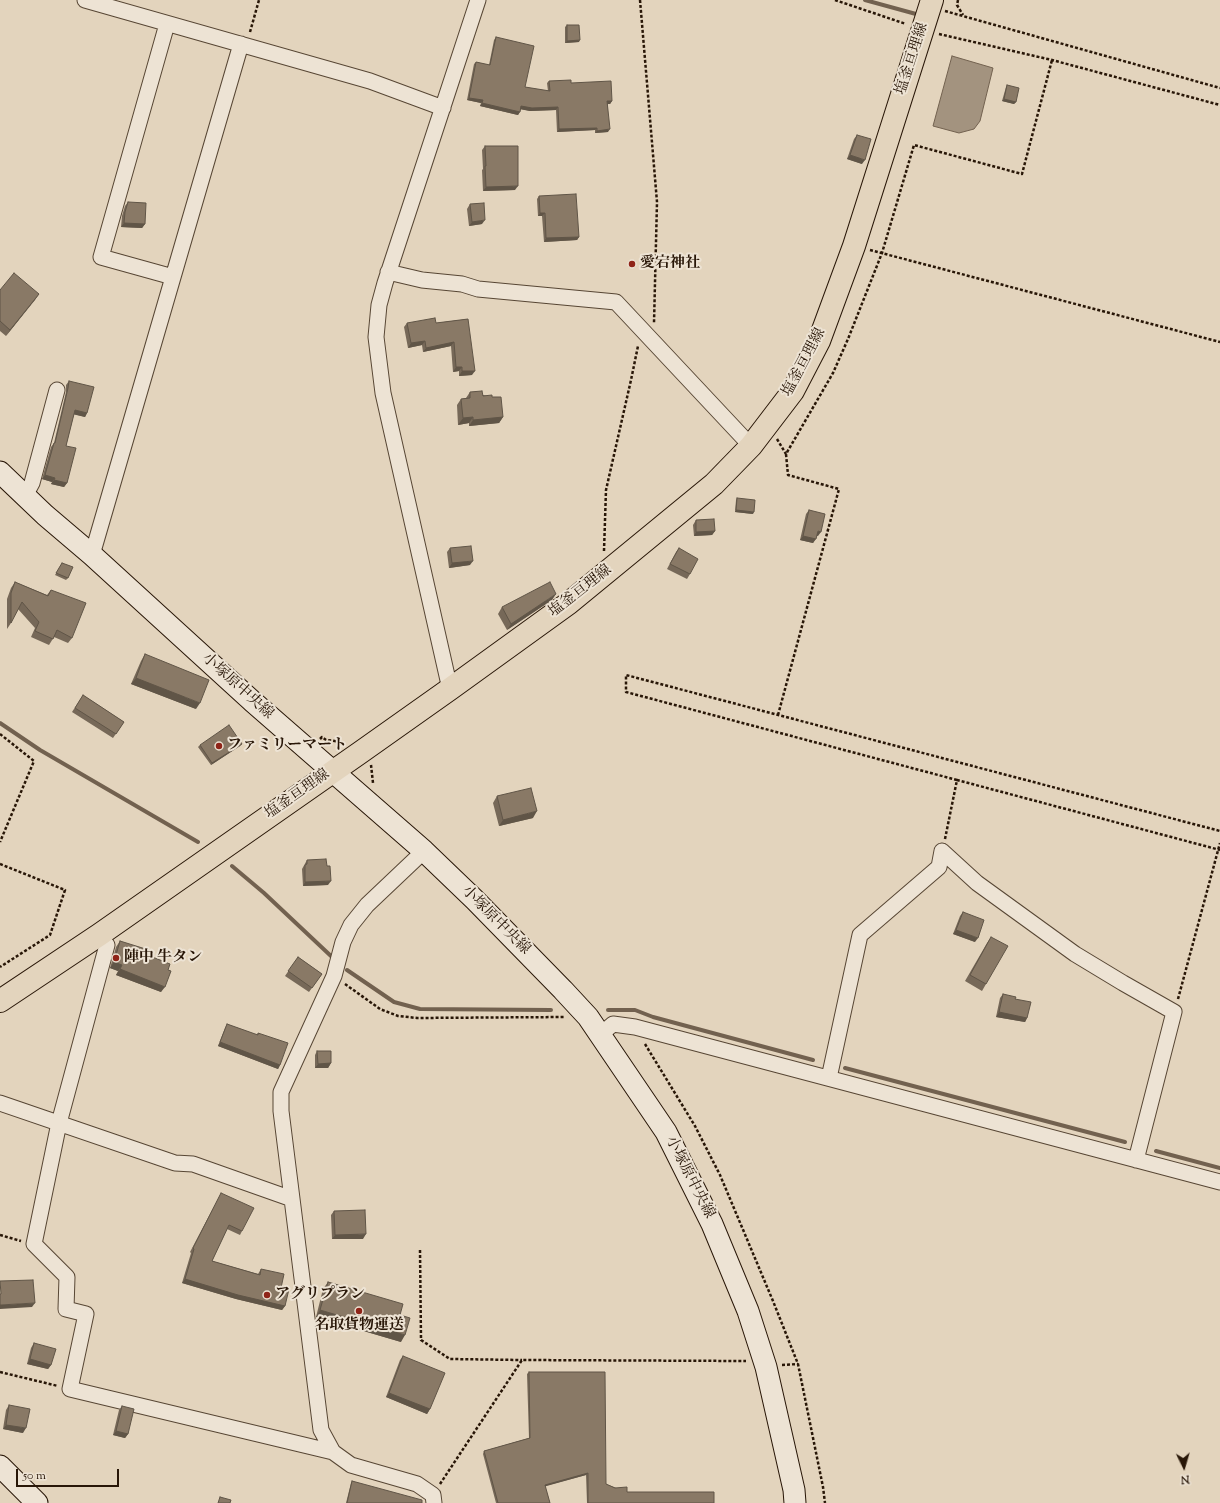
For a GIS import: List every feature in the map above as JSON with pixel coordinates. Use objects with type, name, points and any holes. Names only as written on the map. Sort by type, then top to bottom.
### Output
[{"type":"main road","name":"塩釜亘理線","points":[[0,1001],[99,935],[570,603],[714,484],[751,446],[793,391],[815,348],[839,290],[931,3]]},
{"type":"street","points":[[85,0],[370,81],[442,108]]},
{"type":"street","points":[[450,689],[383,393],[376,337],[379,305],[388,272],[478,0]]},
{"type":"street","points":[[167,24],[101,257],[173,277]]},
{"type":"street","points":[[92,555],[243,44]]},
{"type":"street","points":[[388,272],[422,280],[462,284],[478,289],[616,302],[751,446]]},
{"type":"street","points":[[25,496],[32,483],[57,390]]},
{"type":"street","name":"小塚原中央線","points":[[0,472],[252,701],[424,851],[481,906],[588,1017],[666,1132],[712,1224],[748,1311],[764,1361],[794,1490],[795,1503]]},
{"type":"street","points":[[333,1452],[321,1430],[281,1111],[281,1092],[334,976],[343,942],[351,925],[367,905],[424,851]]},
{"type":"street","points":[[942,851],[977,883],[1075,954],[1122,983],[1174,1012],[1136,1160]]},
{"type":"street","points":[[829,1078],[860,935],[939,867],[942,851]]},
{"type":"street","points":[[99,935],[107,945],[59,1123],[34,1244],[67,1277],[66,1309],[86,1314],[70,1389],[333,1452],[351,1465],[417,1484],[433,1499]]},
{"type":"street","points":[[600,1035],[613,1024],[635,1027],[1220,1182]]},
{"type":"street","points":[[0,1103],[175,1164],[193,1164],[292,1199]]},
{"type":"street","points":[[0,1466],[37,1503]]},
{"type":"path","points":[[243,44],[259,0]]},
{"type":"path","points":[[640,0],[657,202],[653,341]]},
{"type":"path","points":[[835,0],[922,30],[1052,60],[1220,105]]},
{"type":"path","points":[[958,0],[957,5],[964,16]]},
{"type":"path","points":[[931,3],[964,16],[1220,88]]},
{"type":"path","points":[[778,715],[838,489],[788,475],[786,454],[833,373],[882,253],[914,145],[1022,174],[1052,60]]},
{"type":"path","points":[[854,246],[1220,342]]},
{"type":"path","points":[[604,552],[606,490],[632,380],[641,328]]},
{"type":"path","points":[[1219,850],[626,692],[626,675],[1220,831]]},
{"type":"path","points":[[0,734],[34,761],[0,842]]},
{"type":"path","points":[[322,737],[326,740],[347,743]]},
{"type":"path","points":[[372,766],[372,778]]},
{"type":"path","points":[[942,851],[957,780]]},
{"type":"path","points":[[1174,1012],[1220,843]]},
{"type":"path","points":[[0,864],[65,890],[50,935],[0,967]]},
{"type":"path","points":[[334,976],[380,1009],[398,1016],[417,1018],[588,1017]]},
{"type":"path","points":[[635,1027],[695,1126],[720,1175],[773,1300],[798,1364],[825,1503]]},
{"type":"path","points":[[0,1236],[34,1244]]},
{"type":"path","points":[[420,1250],[421,1340],[450,1359],[764,1361]]},
{"type":"path","points":[[433,1499],[522,1360]]},
{"type":"path","points":[[0,1372],[70,1389]]},
{"type":"shaded area","points":[[952,56],[993,68],[980,121],[974,129],[959,133],[933,126]]},
{"type":"building","points":[[567,25],[579,25],[580,40],[567,41]]},
{"type":"building","points":[[496,37],[534,46],[525,87],[550,91],[549,81],[571,80],[571,83],[611,81],[612,101],[607,101],[610,129],[597,131],[597,128],[559,129],[558,107],[532,108],[521,106],[520,112],[482,103],[483,100],[469,98],[476,62],[490,65]]},
{"type":"building","points":[[1007,85],[1019,88],[1016,102],[1004,99]]},
{"type":"building","points":[[857,135],[871,139],[865,160],[850,155]]},
{"type":"building","points":[[485,146],[518,146],[518,186],[486,187]]},
{"type":"building","points":[[576,194],[579,237],[546,238],[545,213],[540,213],[539,196]]},
{"type":"building","points":[[128,202],[146,203],[145,224],[124,223]]},
{"type":"building","points":[[484,203],[485,220],[472,222],[470,204]]},
{"type":"building","points":[[14,273],[39,294],[10,330],[0,321],[0,290]]},
{"type":"building","points":[[435,318],[436,323],[468,319],[475,371],[462,371],[462,367],[456,367],[454,342],[426,348],[425,341],[411,343],[407,323]]},
{"type":"building","points":[[69,381],[94,387],[87,413],[75,410],[66,446],[76,448],[67,483],[54,480],[55,478],[45,475],[55,443]]},
{"type":"building","points":[[482,391],[483,396],[492,395],[492,397],[501,397],[503,417],[473,420],[473,417],[463,418],[461,399],[470,398],[470,392]]},
{"type":"building","points":[[737,498],[755,500],[754,512],[736,510]]},
{"type":"building","points":[[809,510],[825,514],[821,532],[818,531],[816,539],[803,536]]},
{"type":"building","points":[[714,519],[715,531],[696,532],[696,520]]},
{"type":"building","points":[[471,546],[473,561],[452,563],[450,548]]},
{"type":"building","points":[[679,548],[698,559],[690,574],[670,564]]},
{"type":"building","points":[[62,563],[73,567],[68,578],[56,573]]},
{"type":"building","points":[[15,582],[48,596],[51,590],[86,603],[72,638],[57,630],[53,639],[35,631],[39,622],[22,602],[11,623],[11,593]]},
{"type":"building","points":[[550,582],[556,594],[511,624],[502,607]]},
{"type":"building","points":[[145,654],[209,680],[200,703],[136,678]]},
{"type":"building","points":[[83,695],[124,722],[116,734],[75,708]]},
{"type":"building","name":"ファミリーマート","points":[[229,725],[242,744],[212,763],[200,745]]},
{"type":"building","points":[[531,788],[537,811],[503,820],[497,796]]},
{"type":"building","points":[[326,859],[327,866],[330,866],[331,881],[305,882],[305,865],[307,864],[307,860]]},
{"type":"building","points":[[963,912],[984,920],[978,938],[956,930]]},
{"type":"building","points":[[991,937],[1008,946],[986,984],[970,975]]},
{"type":"building","points":[[120,941],[152,951],[150,956],[170,964],[168,970],[171,971],[165,987],[120,969],[122,965],[114,962]]},
{"type":"building","points":[[298,957],[322,974],[312,988],[288,971]]},
{"type":"building","points":[[1003,994],[1016,997],[1015,999],[1031,1002],[1027,1018],[999,1012]]},
{"type":"building","points":[[227,1024],[258,1035],[258,1033],[288,1043],[280,1065],[220,1042]]},
{"type":"building","points":[[317,1051],[331,1051],[331,1063],[318,1064]]},
{"type":"building","points":[[221,1193],[254,1208],[242,1231],[229,1225],[212,1261],[260,1275],[261,1269],[284,1274],[281,1288],[289,1289],[285,1306],[238,1295],[185,1279],[194,1249],[193,1248]]},
{"type":"building","points":[[365,1210],[366,1234],[335,1235],[334,1211]]},
{"type":"building","points":[[33,1280],[35,1303],[0,1305],[0,1281]]},
{"type":"building","points":[[328,1282],[403,1304],[400,1315],[410,1318],[405,1335],[320,1310]]},
{"type":"building","points":[[34,1343],[56,1349],[51,1365],[30,1359]]},
{"type":"building","points":[[403,1356],[445,1373],[430,1409],[389,1393]]},
{"type":"building","points":[[529,1372],[605,1372],[606,1484],[615,1488],[627,1487],[627,1492],[714,1492],[714,1503],[588,1503],[588,1473],[545,1485],[550,1503],[498,1503],[484,1451],[530,1438]]},
{"type":"building","points":[[9,1405],[30,1409],[26,1428],[6,1425]]},
{"type":"building","points":[[122,1406],[134,1409],[128,1434],[116,1431]]},
{"type":"building","points":[[352,1481],[422,1500],[422,1503],[347,1503]]},
{"type":"building","points":[[220,1497],[231,1500],[230,1503],[218,1503]]},
{"type":"waterway","points":[[865,0],[916,14]]},
{"type":"waterway","points":[[0,723],[40,750],[198,842]]},
{"type":"waterway","points":[[232,866],[264,893],[332,957]]},
{"type":"waterway","points":[[347,970],[394,1002],[420,1009],[551,1010]]},
{"type":"waterway","points":[[608,1010],[635,1010],[653,1017],[813,1060]]},
{"type":"waterway","points":[[845,1068],[1125,1142]]},
{"type":"waterway","points":[[1156,1151],[1220,1168]]},
{"type":"place","name":"愛宕神社","points":[[632,264]]},
{"type":"place","name":"ファミリーマート","points":[[219,746]]},
{"type":"place","name":"陣中 牛タン","points":[[116,958]]},
{"type":"place","name":"アグリプラン","points":[[267,1295]]},
{"type":"place","name":"名取貨物運送","points":[[359,1311]]}]
